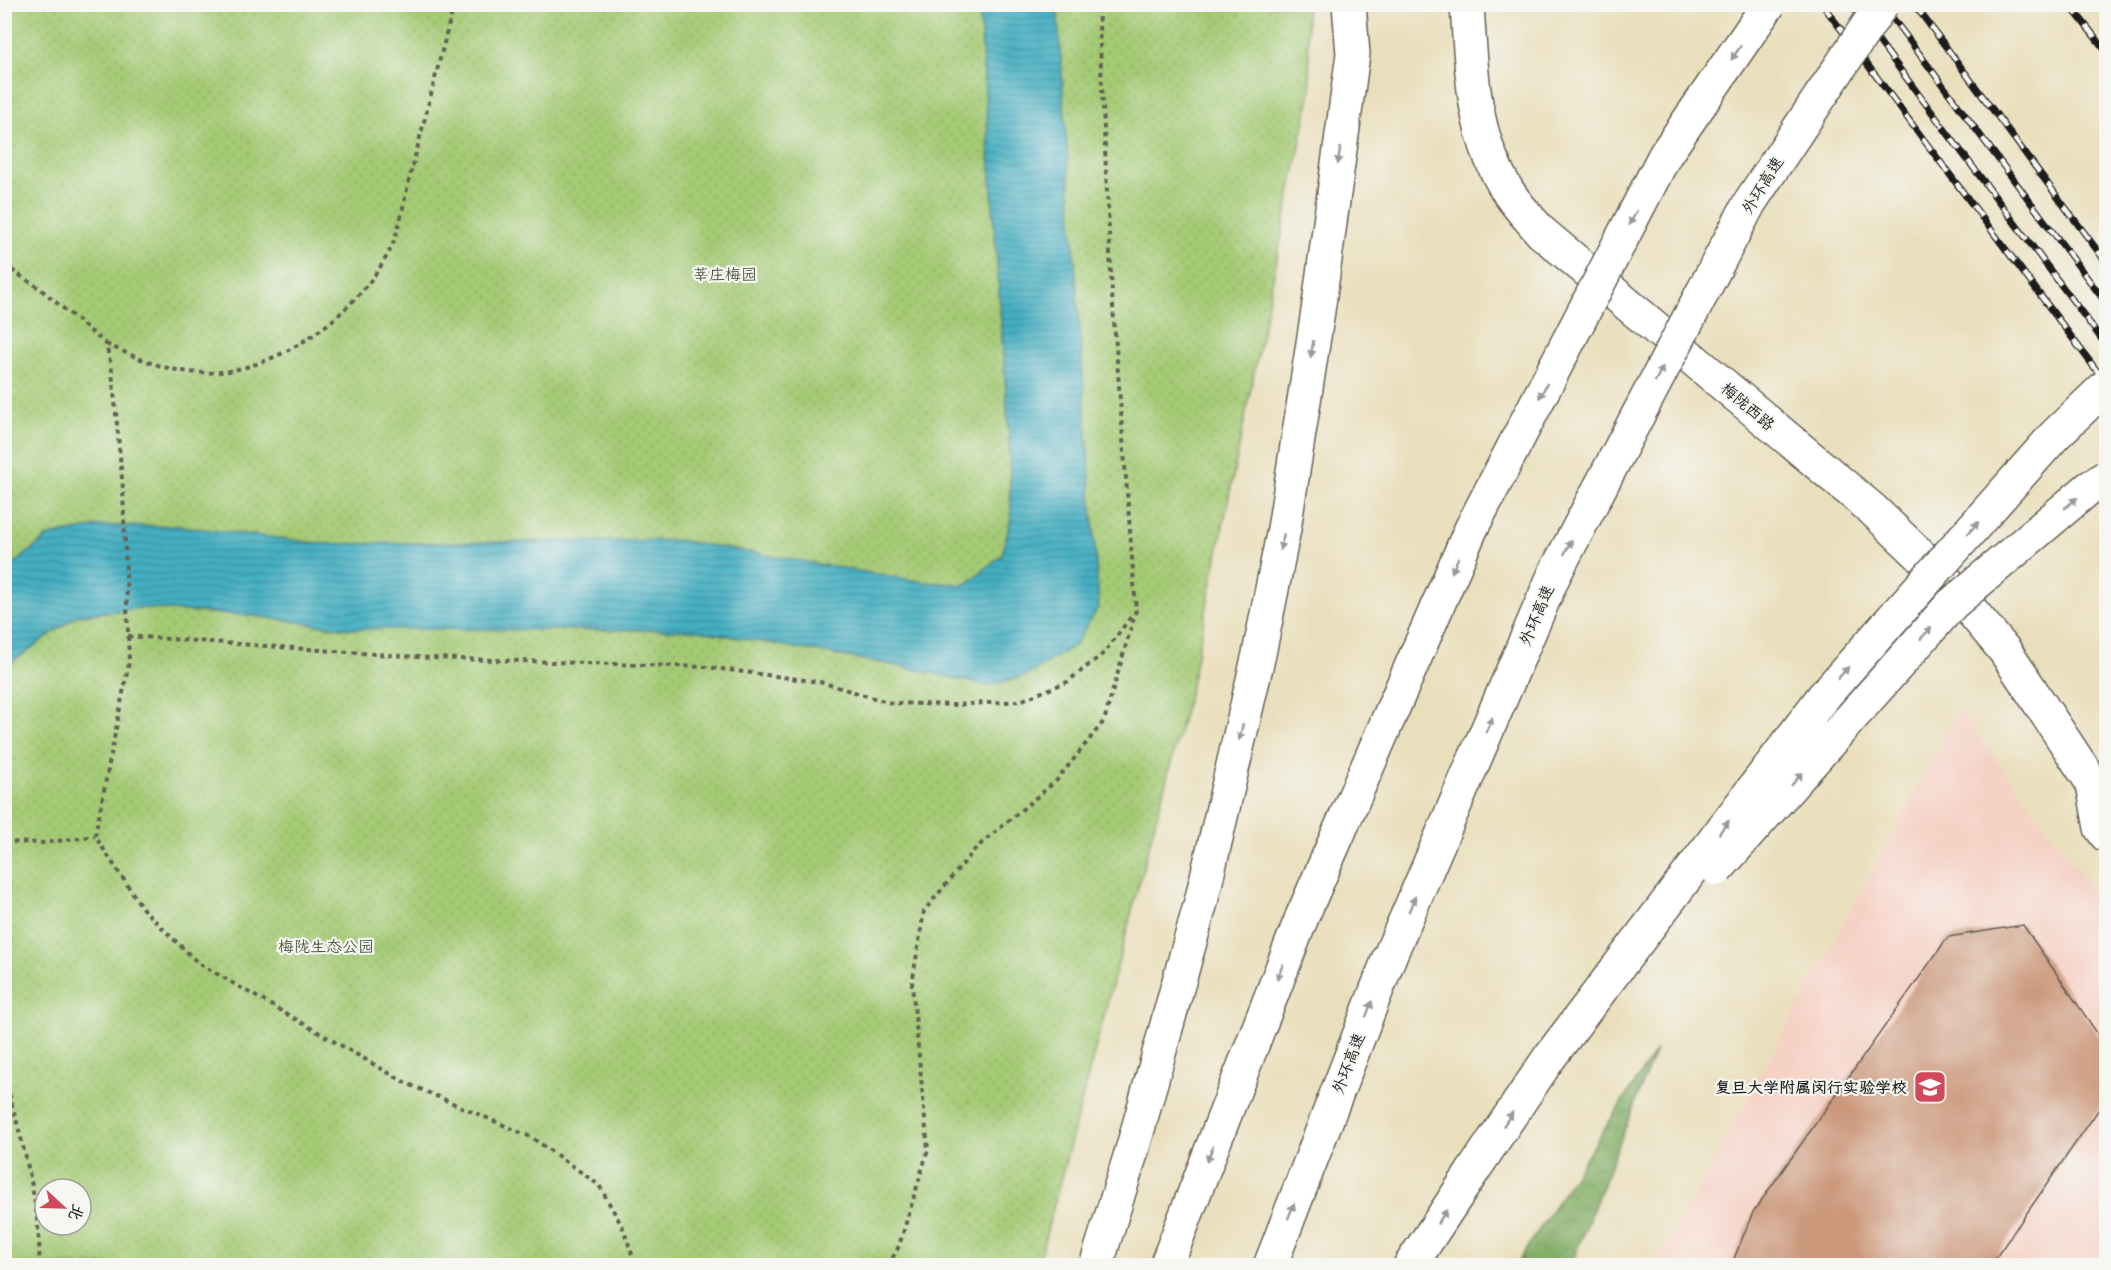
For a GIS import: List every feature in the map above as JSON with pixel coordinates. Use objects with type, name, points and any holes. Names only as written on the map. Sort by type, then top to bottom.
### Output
[{"type":"main road","points":[[1349,4],[1353,54]]},
{"type":"main road","points":[[1096,1266],[1136,1136],[1201,902],[1259,654],[1284,529],[1318,311],[1360,4]]},
{"type":"main road","name":"梅陇西路","points":[[1467,4],[1472,85],[1484,143],[1508,192],[1541,232],[1872,510],[1944,578],[2005,651],[2100,787],[2101,828],[2106,835]]},
{"type":"main road","points":[[1166,1266],[1302,917],[1471,529],[1665,155],[1769,4]]},
{"type":"main road","name":"外环高速","points":[[1270,1266],[1389,958],[1554,575],[1750,202],[1882,4]]},
{"type":"main road","points":[[1410,1266],[1549,1058],[1823,697],[2055,435],[2106,386]]},
{"type":"main road","points":[[1549,1058],[1952,604],[2089,488],[2106,477]]},
{"type":"path","points":[[4,264],[39,288],[106,344],[144,361],[184,372],[228,372],[276,357],[329,324],[364,290],[391,249],[454,4]]},
{"type":"path","points":[[888,1266],[899,1246],[928,1150],[912,984],[924,911],[976,848],[1057,780],[1104,721],[1136,610],[1112,294],[1098,4]]},
{"type":"path","points":[[106,344],[112,370],[125,526],[129,662],[95,836],[143,909],[198,963],[406,1083],[531,1137],[599,1185],[623,1228],[636,1266]]},
{"type":"path","points":[[128,636],[431,658],[706,667],[820,682],[891,703],[954,705],[1020,701],[1067,682],[1104,653],[1136,610]]},
{"type":"path","points":[[4,842],[42,843],[95,836]]},
{"type":"path","points":[[4,1087],[9,1093],[24,1152],[40,1242],[39,1266]]},
{"type":"shaded area","name":"复旦大学附属闵行实验学校","points":[[1960,710],[2106,909],[2106,1265],[1656,1266]]},
{"type":"green space","name":"莘庄梅园","points":[[5,5],[979,5],[1009,436],[1011,518],[1002,555],[965,585],[324,544],[178,526],[100,526],[49,536],[5,571]]},
{"type":"green space","name":"梅陇生态公园","points":[[1057,5],[1306,5],[1311,90],[1189,695],[1038,1265],[5,1265],[4,667],[78,615],[141,608],[254,616],[350,629],[695,630],[899,666],[988,686],[1028,675],[1059,53]]},
{"type":"green space","points":[[1656,1050],[1571,1265],[1516,1265]]},
{"type":"water","points":[[979,5],[1057,5],[1099,606],[1075,645],[1028,675],[988,686],[899,666],[695,630],[350,629],[254,616],[141,608],[78,615],[5,667],[5,571],[49,536],[100,526],[178,526],[324,544],[678,540],[924,582],[965,585],[1002,555],[1011,518],[1009,436]]},
{"type":"building","points":[[2023,925],[2106,1046],[2106,1099],[1990,1266],[1731,1266],[1753,1212],[1948,937]]},
{"type":"railway","points":[[1822,4],[2106,383]]},
{"type":"railway","points":[[1851,4],[2106,345]]},
{"type":"railway","points":[[1882,4],[2106,303]]},
{"type":"railway","points":[[1914,4],[2106,262]]},
{"type":"railway","points":[[2069,4],[2106,51]]},
{"type":"railway","points":[[2101,4],[2106,11]]},
{"type":"place","name":"复旦大学附属闵行实验学校","points":[[1930,1087]]}]
